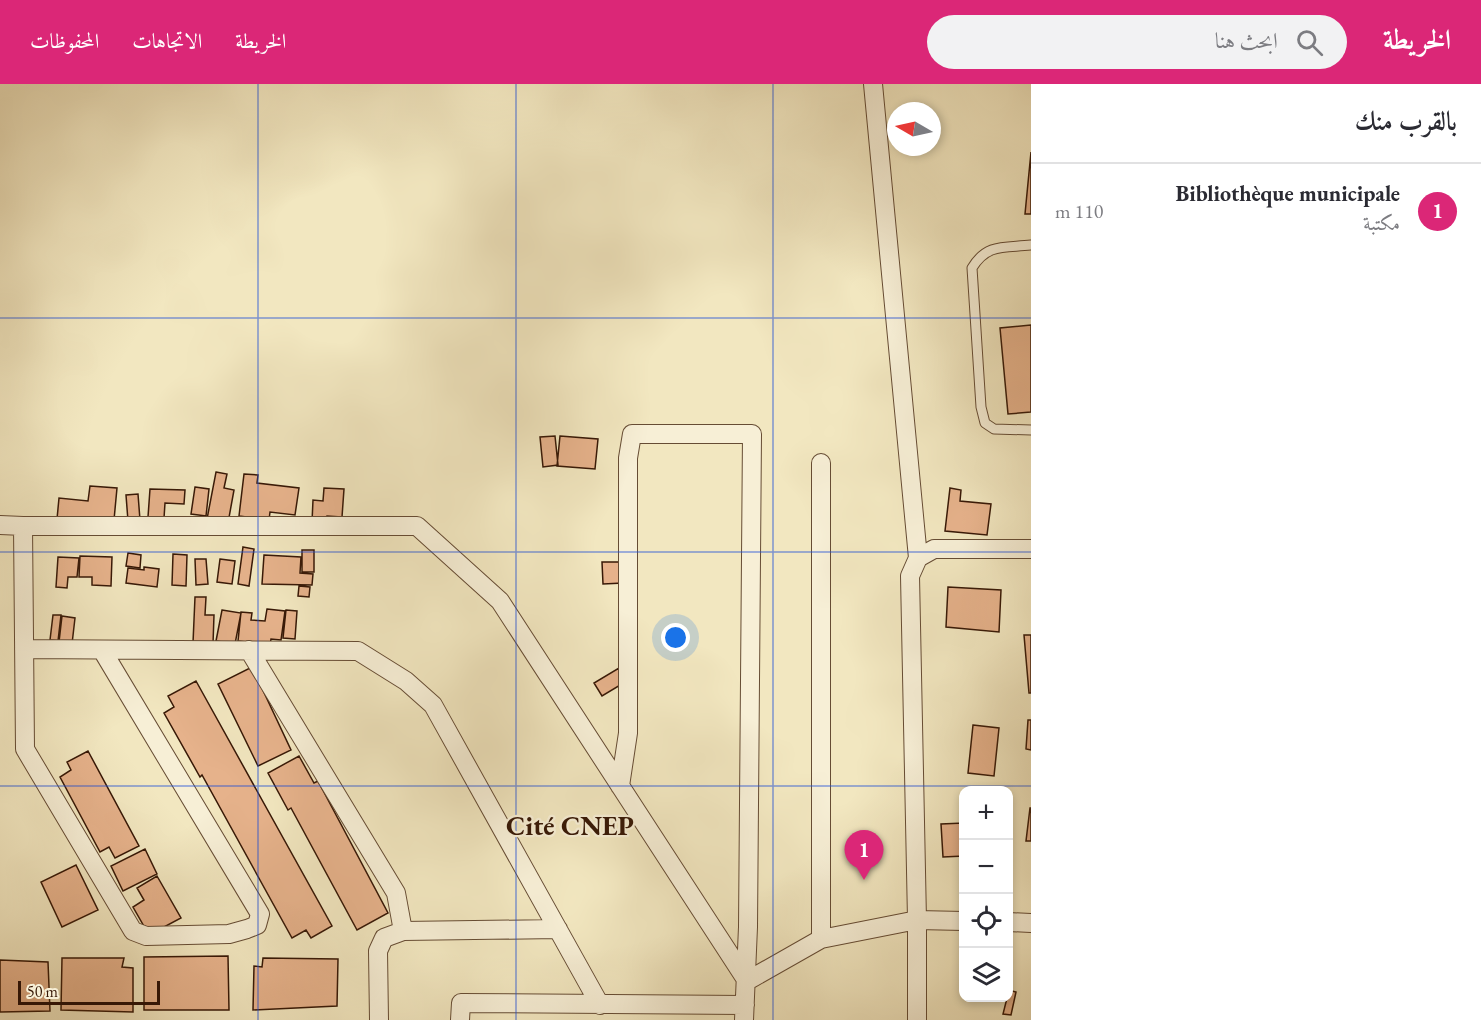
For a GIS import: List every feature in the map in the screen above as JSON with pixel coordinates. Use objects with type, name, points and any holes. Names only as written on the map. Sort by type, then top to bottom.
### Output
[{"type":"street","points":[[873,84],[926,554],[910,576],[917,1020]]},
{"type":"street","points":[[460,1020],[461,1003],[600,1005],[745,1012],[752,434],[632,434],[627,458],[628,733],[620,786]]},
{"type":"street","points":[[821,463],[821,939]]},
{"type":"street","points":[[0,525],[417,526],[500,601],[747,981]]},
{"type":"street","points":[[23,526],[25,749],[133,931],[146,936],[229,934],[257,925],[260,914],[102,650]]},
{"type":"street","points":[[926,554],[1031,549]]},
{"type":"street","points":[[24,649],[358,651],[406,681],[433,705],[600,1005]]},
{"type":"street","points":[[249,650],[396,893],[404,932]]},
{"type":"street","points":[[747,981],[821,939],[917,920],[959,921]]},
{"type":"street","points":[[1013,922],[1031,922]]},
{"type":"street","points":[[379,1020],[378,951],[384,938],[404,932],[558,929]]},
{"type":"lane","points":[[1031,245],[989,249],[978,258],[972,268],[981,407],[986,423],[994,429],[1031,430]]},
{"type":"building","points":[[1031,152],[1031,214],[1025,214]]},
{"type":"building","points":[[1031,325],[1031,412],[1008,414],[1000,328]]},
{"type":"building","points":[[555,436],[558,465],[543,467],[540,437]]},
{"type":"building","points":[[560,436],[598,439],[595,469],[557,466]]},
{"type":"building","points":[[216,472],[227,474],[224,488],[234,490],[228,523],[207,519]]},
{"type":"building","points":[[244,474],[258,475],[257,483],[299,488],[295,515],[270,512],[269,520],[239,516]]},
{"type":"building","points":[[90,486],[117,488],[114,520],[57,519],[59,498],[88,501]]},
{"type":"building","points":[[195,487],[209,489],[206,516],[191,514]]},
{"type":"building","points":[[324,488],[344,489],[342,517],[327,516],[326,523],[312,522],[313,500],[323,501]]},
{"type":"building","points":[[950,488],[961,490],[960,501],[991,504],[987,535],[945,531]]},
{"type":"building","points":[[150,489],[185,490],[184,504],[165,503],[164,518],[148,517]]},
{"type":"building","points":[[138,494],[140,520],[128,521],[126,495]]},
{"type":"building","points":[[243,547],[254,549],[249,586],[238,584]]},
{"type":"building","points":[[302,550],[314,550],[314,572],[302,572]]},
{"type":"building","points":[[128,553],[141,555],[140,568],[126,566]]},
{"type":"building","points":[[173,554],[187,555],[186,586],[172,585]]},
{"type":"building","points":[[264,555],[301,557],[300,573],[313,574],[312,585],[262,584]]},
{"type":"building","points":[[80,556],[112,557],[111,586],[92,585],[92,577],[79,577]]},
{"type":"building","points":[[58,557],[79,558],[77,577],[68,577],[67,588],[56,587]]},
{"type":"building","points":[[195,559],[206,559],[208,584],[196,585]]},
{"type":"building","points":[[220,559],[235,561],[232,584],[217,582]]},
{"type":"building","points":[[602,562],[622,562],[623,583],[603,584]]},
{"type":"building","points":[[144,567],[159,569],[157,587],[126,583],[128,568],[144,570]]},
{"type":"building","points":[[299,586],[310,587],[309,597],[298,596]]},
{"type":"building","points":[[948,587],[1001,590],[999,632],[946,627]]},
{"type":"building","points":[[195,597],[206,597],[205,615],[214,615],[213,644],[193,643]]},
{"type":"building","points":[[267,609],[285,611],[281,640],[271,639],[270,645],[238,641],[241,612],[252,613],[251,620],[265,621]]},
{"type":"building","points":[[222,610],[241,613],[235,644],[216,641]]},
{"type":"building","points":[[286,610],[297,611],[295,639],[283,638]]},
{"type":"building","points":[[53,615],[61,615],[58,641],[50,640]]},
{"type":"building","points":[[62,616],[75,618],[72,644],[59,642]]},
{"type":"building","points":[[1024,635],[1031,635],[1031,693],[1029,693]]},
{"type":"building","points":[[252,667],[291,750],[258,766],[218,684]]},
{"type":"building","points":[[619,668],[627,681],[602,696],[594,683]]},
{"type":"building","points":[[196,681],[332,926],[311,938],[306,930],[292,938],[202,775],[200,777],[164,713],[174,707],[168,696]]},
{"type":"building","points":[[1028,720],[1031,720],[1031,750],[1026,749]]},
{"type":"building","points":[[973,725],[999,728],[994,776],[968,773]]},
{"type":"building","points":[[88,751],[139,846],[115,858],[109,847],[100,852],[60,777],[71,770],[67,762]]},
{"type":"building","points":[[299,756],[314,783],[318,781],[388,913],[357,930],[291,808],[288,810],[268,773]]},
{"type":"building","points":[[1030,808],[1031,841],[1026,841]]},
{"type":"building","points":[[959,823],[959,856],[943,857],[941,824]]},
{"type":"building","points":[[145,849],[157,874],[123,891],[111,866]]},
{"type":"building","points":[[76,865],[98,910],[62,927],[41,882]]},
{"type":"building","points":[[157,876],[181,918],[149,935],[133,907],[144,900],[137,888]]},
{"type":"building","points":[[228,956],[229,1010],[144,1010],[144,957]]},
{"type":"building","points":[[62,958],[124,958],[122,967],[133,968],[133,1012],[61,1010]]},
{"type":"building","points":[[263,958],[338,959],[337,1006],[253,1010],[254,966],[262,967]]},
{"type":"building","points":[[0,960],[48,962],[50,1011],[0,1012]]},
{"type":"building","points":[[1013,991],[1016,992],[1011,1015],[1003,1014],[1006,1002],[1013,1002]]},
{"type":"place","name":"Bibliothèque municipale","points":[[864,880]]},
{"type":"district","name":"Cité CNEP","points":[[570,826]]}]
